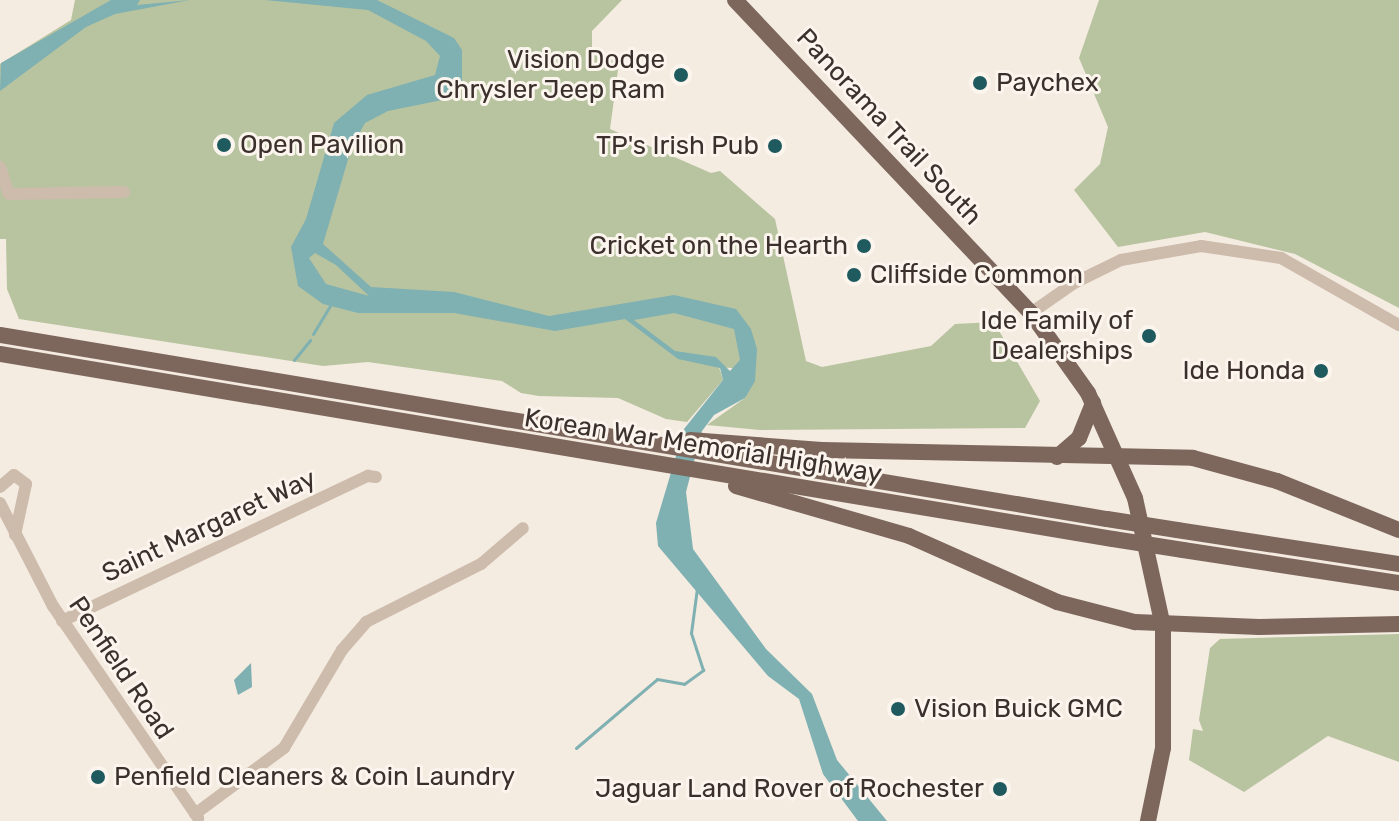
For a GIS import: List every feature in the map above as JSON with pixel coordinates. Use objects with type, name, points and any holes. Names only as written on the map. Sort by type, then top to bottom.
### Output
[{"type":"main road","name":"Panorama Trail South","points":[[735,0],[1031,313],[1093,403],[1118,456],[1145,530],[1163,626],[1163,748],[1148,821]]},
{"type":"main road","name":"Korean War Memorial Highway","points":[[0,335],[560,427],[725,449],[1107,519],[1399,564]]},
{"type":"main road","name":"Korean War Memorial Highway","points":[[0,354],[674,466],[721,478],[1399,583]]},
{"type":"main road","points":[[1056,457],[1079,438],[1093,403]]},
{"type":"main road","points":[[725,449],[1118,456],[1225,464],[1399,530]]},
{"type":"main road","points":[[721,478],[909,536],[1057,602],[1163,626],[1399,624]]},
{"type":"street","points":[[0,167],[9,194],[124,192]]},
{"type":"street","points":[[1031,313],[1074,283],[1121,260],[1201,246],[1281,258],[1399,325]]},
{"type":"street","points":[[0,487],[14,475],[26,484],[15,535]]},
{"type":"street","name":"Saint Margaret Way","points":[[62,621],[368,476],[376,477]]},
{"type":"street","name":"Penfield Road","points":[[0,503],[62,621],[197,818]]},
{"type":"street","points":[[197,818],[284,748],[342,650],[366,622],[481,564],[523,528]]},
{"type":"green space","points":[[75,0],[622,0],[592,31],[592,53],[619,62],[610,129],[711,173],[720,171],[775,219],[806,361],[822,367],[931,346],[955,324],[994,322],[1040,401],[1025,428],[760,430],[707,425],[745,398],[755,370],[719,367],[723,380],[687,422],[666,419],[618,398],[539,396],[521,393],[502,381],[368,362],[323,366],[19,319],[7,289],[6,239],[0,239],[0,64],[71,20]]},
{"type":"green space","points":[[1099,0],[1399,0],[1399,308],[1295,254],[1205,232],[1118,247],[1074,190],[1100,164],[1108,127],[1079,58]]},
{"type":"green space","points":[[1399,634],[1399,762],[1328,736],[1244,792],[1189,760],[1193,729],[1203,731],[1199,720],[1210,648],[1220,639]]},
{"type":"water","points":[[111,0],[140,0],[137,5],[190,0],[115,14],[86,27],[0,91],[1,63]]},
{"type":"water","points":[[265,0],[377,0],[454,38],[462,50],[462,86],[452,98],[388,111],[365,123],[352,146],[323,244],[371,287],[454,292],[549,316],[674,295],[736,309],[751,329],[757,349],[755,381],[745,398],[714,415],[702,431],[686,492],[693,549],[766,649],[812,694],[837,760],[887,821],[858,821],[823,774],[799,699],[768,676],[658,546],[656,523],[684,429],[723,380],[720,368],[678,359],[625,319],[555,331],[454,313],[358,313],[323,304],[298,286],[291,247],[306,219],[334,123],[367,95],[435,75],[440,56],[426,41],[368,10]],"holes":[[[315,253],[336,265],[369,296],[326,284],[309,258]],[[674,313],[734,329],[740,360],[730,371],[716,357],[675,351],[634,320]]]},
{"type":"water","points":[[251,663],[252,687],[238,695],[234,680]]},
{"type":"waterway","points":[[313,334],[330,306]]},
{"type":"waterway","points":[[294,360],[310,340]]},
{"type":"waterway","points":[[576,748],[657,679],[684,684],[703,670],[691,633],[697,588]]},
{"type":"place","name":"Vision Dodge Chrysler Jeep Ram","points":[[681,75]]},
{"type":"place","name":"Paychex","points":[[980,83]]},
{"type":"place","name":"Open Pavilion","points":[[224,145]]},
{"type":"place","name":"TP's Irish Pub","points":[[775,146]]},
{"type":"place","name":"Cricket on the Hearth","points":[[864,246]]},
{"type":"place","name":"Cliffside Common","points":[[854,275]]},
{"type":"place","name":"Ide Family of Dealerships","points":[[1149,336]]},
{"type":"place","name":"Ide Honda","points":[[1321,371]]},
{"type":"place","name":"Vision Buick GMC","points":[[898,709]]},
{"type":"place","name":"Penfield Cleaners & Coin Laundry","points":[[98,777]]},
{"type":"place","name":"Jaguar Land Rover of Rochester","points":[[1000,789]]}]
